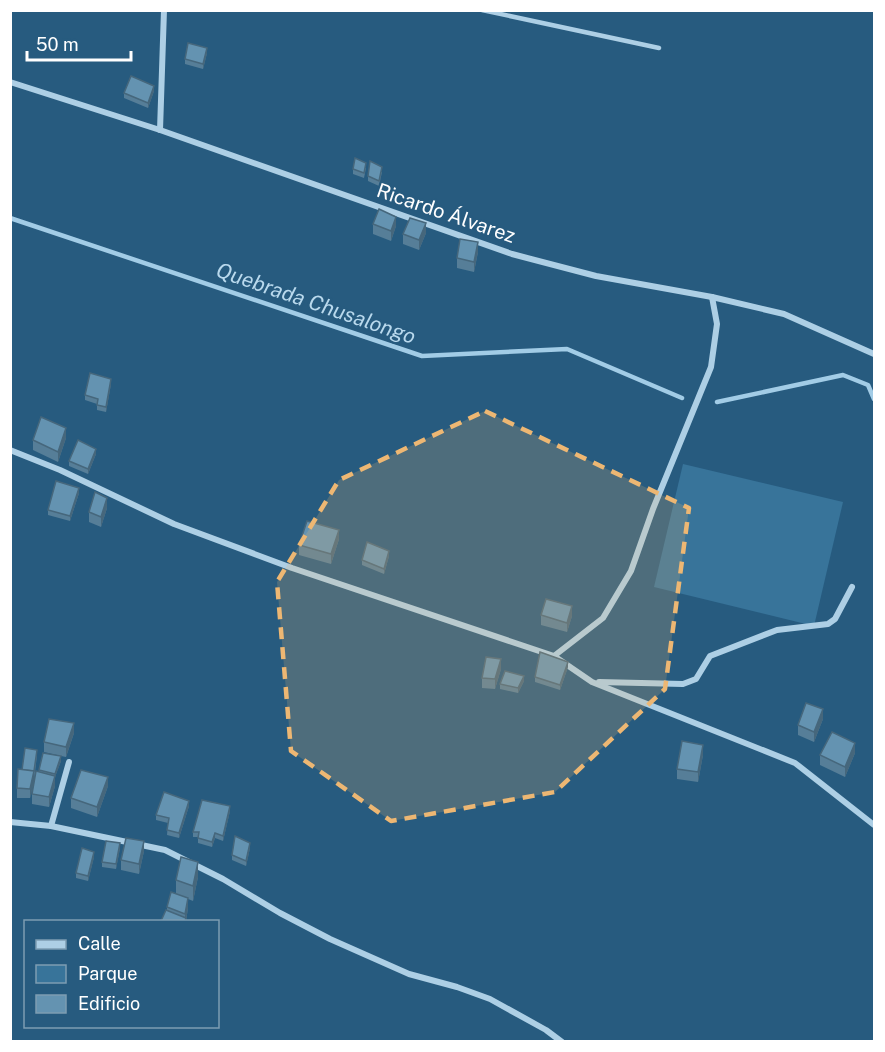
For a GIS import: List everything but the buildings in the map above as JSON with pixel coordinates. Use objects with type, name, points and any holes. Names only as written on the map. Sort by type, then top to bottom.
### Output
[{"type":"street","points":[[160,130],[164,10]]},
{"type":"street","name":"Ricardo Álvarez","points":[[10,82],[160,130],[512,254],[596,276],[712,297],[784,314],[874,354]]},
{"type":"street","points":[[554,656],[603,618],[631,571],[653,509],[711,367],[717,324],[712,297]]},
{"type":"street","points":[[10,450],[60,470],[174,524],[292,568],[554,656],[592,682],[795,763],[874,825]]},
{"type":"street","points":[[592,682],[683,684],[696,679],[710,656],[777,630],[828,624],[835,620],[852,587]]},
{"type":"street","points":[[51,826],[69,762]]},
{"type":"street","points":[[10,822],[51,826],[165,850],[223,879],[330,939],[409,974],[490,999],[562,1041]]},
{"type":"lane","points":[[482,10],[659,48]]},
{"type":"highlighted area","points":[[485,411],[689,508],[665,689],[555,792],[391,821],[291,751],[277,582],[339,480]]},
{"type":"green space","points":[[683,464],[843,502],[814,626],[654,587]]},
{"type":"waterway","name":"Quebrada Chusalongo","points":[[10,218],[422,356],[567,349],[682,398]]},
{"type":"waterway","name":"Quebrada Chusalongo","points":[[717,402],[843,375],[868,385],[874,399]]}]
